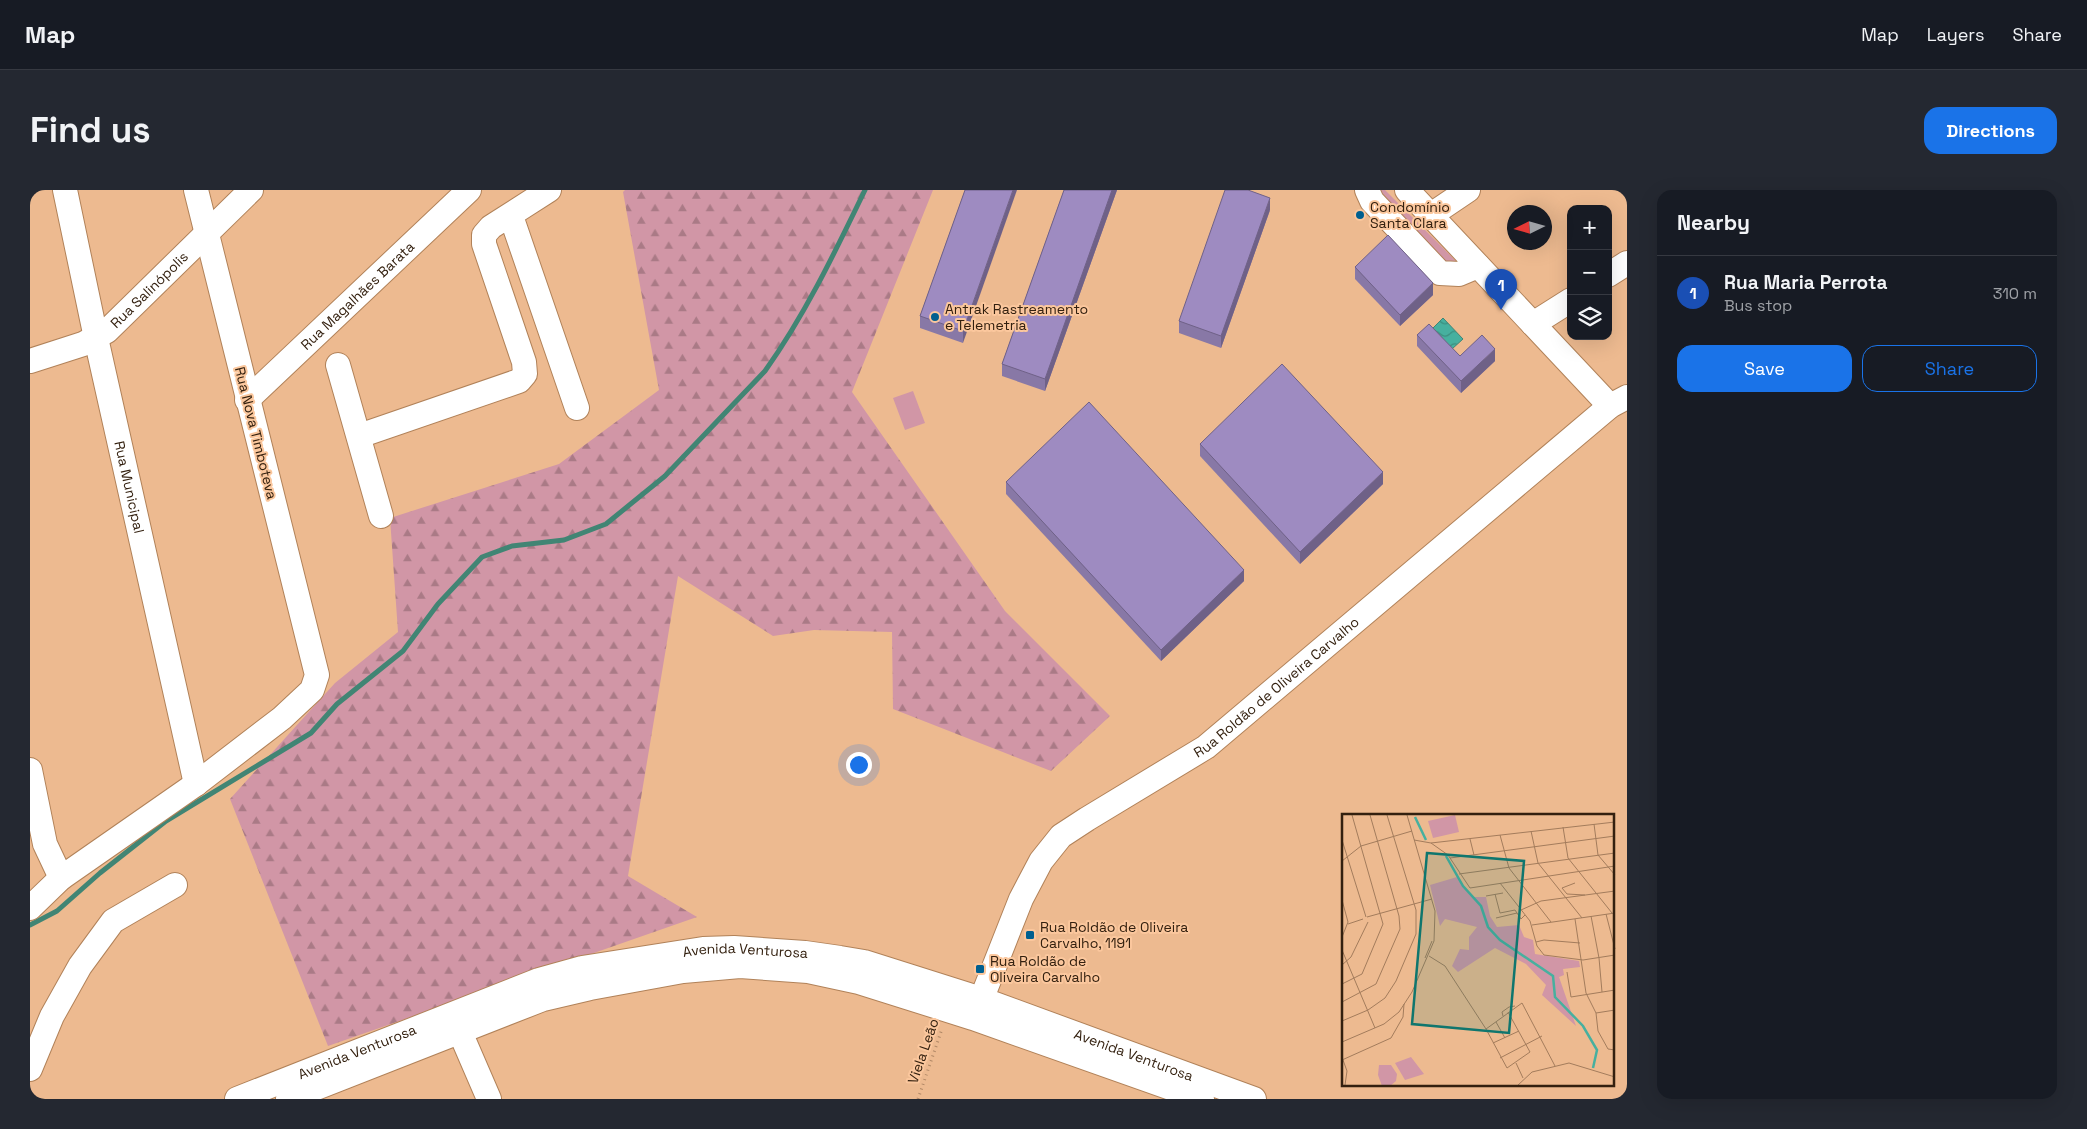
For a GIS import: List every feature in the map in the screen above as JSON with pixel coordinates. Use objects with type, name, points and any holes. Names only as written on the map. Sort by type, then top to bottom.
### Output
[{"type":"street","name":"Rua Municipal","points":[[65,190],[96,338],[196,784]]},
{"type":"street","name":"Rua Nova Timboteva","points":[[196,190],[317,675],[312,690],[282,718],[196,784]]},
{"type":"street","name":"Rua Salinópolis","points":[[30,361],[96,338],[117,322],[251,190]]},
{"type":"street","name":"Rua Magalhães Barata","points":[[247,400],[469,190]]},
{"type":"street","points":[[359,436],[519,381],[525,374],[524,362],[484,244],[484,235],[491,228],[549,190]]},
{"type":"street","points":[[1367,190],[1372,201],[1440,273],[1459,274],[1478,266]]},
{"type":"street","points":[[1407,190],[1533,324],[1618,401]]},
{"type":"street","points":[[1431,215],[1468,190]]},
{"type":"street","points":[[510,216],[577,408]]},
{"type":"street","points":[[1612,272],[1627,263]]},
{"type":"street","points":[[1533,324],[1567,303]]},
{"type":"street","points":[[338,365],[381,516]]},
{"type":"street","name":"Rua Roldão de Oliveira Carvalho","points":[[977,1009],[1021,900],[1041,861],[1061,836],[1206,747],[1618,401]]},
{"type":"street","points":[[30,770],[45,844],[61,878]]},
{"type":"street","points":[[30,908],[61,878],[196,784]]},
{"type":"street","points":[[30,1069],[52,1016],[80,966],[113,921],[175,885]]},
{"type":"street","name":"Avenida Venturosa","points":[[288,1099],[457,1023],[563,972],[703,949],[734,948],[804,953],[864,962],[1202,1099]]},
{"type":"street","name":"Avenida Venturosa","points":[[237,1099],[457,1023],[566,993],[683,971],[730,966],[785,969],[834,976],[949,1010],[977,1009],[1254,1099]]},
{"type":"street","points":[[457,1023],[489,1099]]},
{"type":"path","name":"Viela Leão","points":[[918,1099],[949,1010]]},
{"type":"green space","points":[[625,190],[933,190],[852,392],[1005,611],[1110,716],[1051,771],[893,709],[892,632],[814,630],[773,636],[678,576],[628,876],[697,917],[328,1046],[230,799],[335,683],[398,632],[390,518],[559,464],[659,390],[623,192]]},
{"type":"green space","points":[[1372,190],[1385,190],[1462,267],[1449,268]]},
{"type":"green space","points":[[913,391],[925,423],[905,430],[893,398]]},
{"type":"water","points":[[1443,318],[1463,339],[1452,349],[1433,328]]},
{"type":"building","points":[[965,190],[1013,190],[963,331],[920,316]]},
{"type":"building","points":[[1064,190],[1112,190],[1045,379],[1002,364]]},
{"type":"building","points":[[1225,190],[1248,190],[1270,198],[1221,336],[1179,321]]},
{"type":"building","points":[[1388,235],[1433,283],[1400,315],[1355,267]]},
{"type":"building","points":[[1429,324],[1460,356],[1482,335],[1495,349],[1461,381],[1417,335]]},
{"type":"building","points":[[1282,364],[1383,472],[1300,552],[1200,444]]},
{"type":"building","points":[[1089,402],[1244,570],[1161,650],[1006,482]]},
{"type":"waterway","points":[[30,925],[57,911],[100,873],[166,821],[311,733],[337,704],[403,651],[438,604],[482,557],[512,546],[564,540],[606,524],[665,476],[765,371],[780,350],[831,260],[865,190]]},
{"type":"place","name":"Condomínio Santa Clara","points":[[1360,215]]},
{"type":"place","name":"Rua Maria Perrota","points":[[1501,310]]},
{"type":"place","name":"Antrak Rastreamento e Telemetria","points":[[935,317]]},
{"type":"place","name":"Rua Roldão de Oliveira Carvalho, 1191","points":[[1030,935]]},
{"type":"place","name":"Rua Roldão de Oliveira Carvalho","points":[[980,969]]}]
